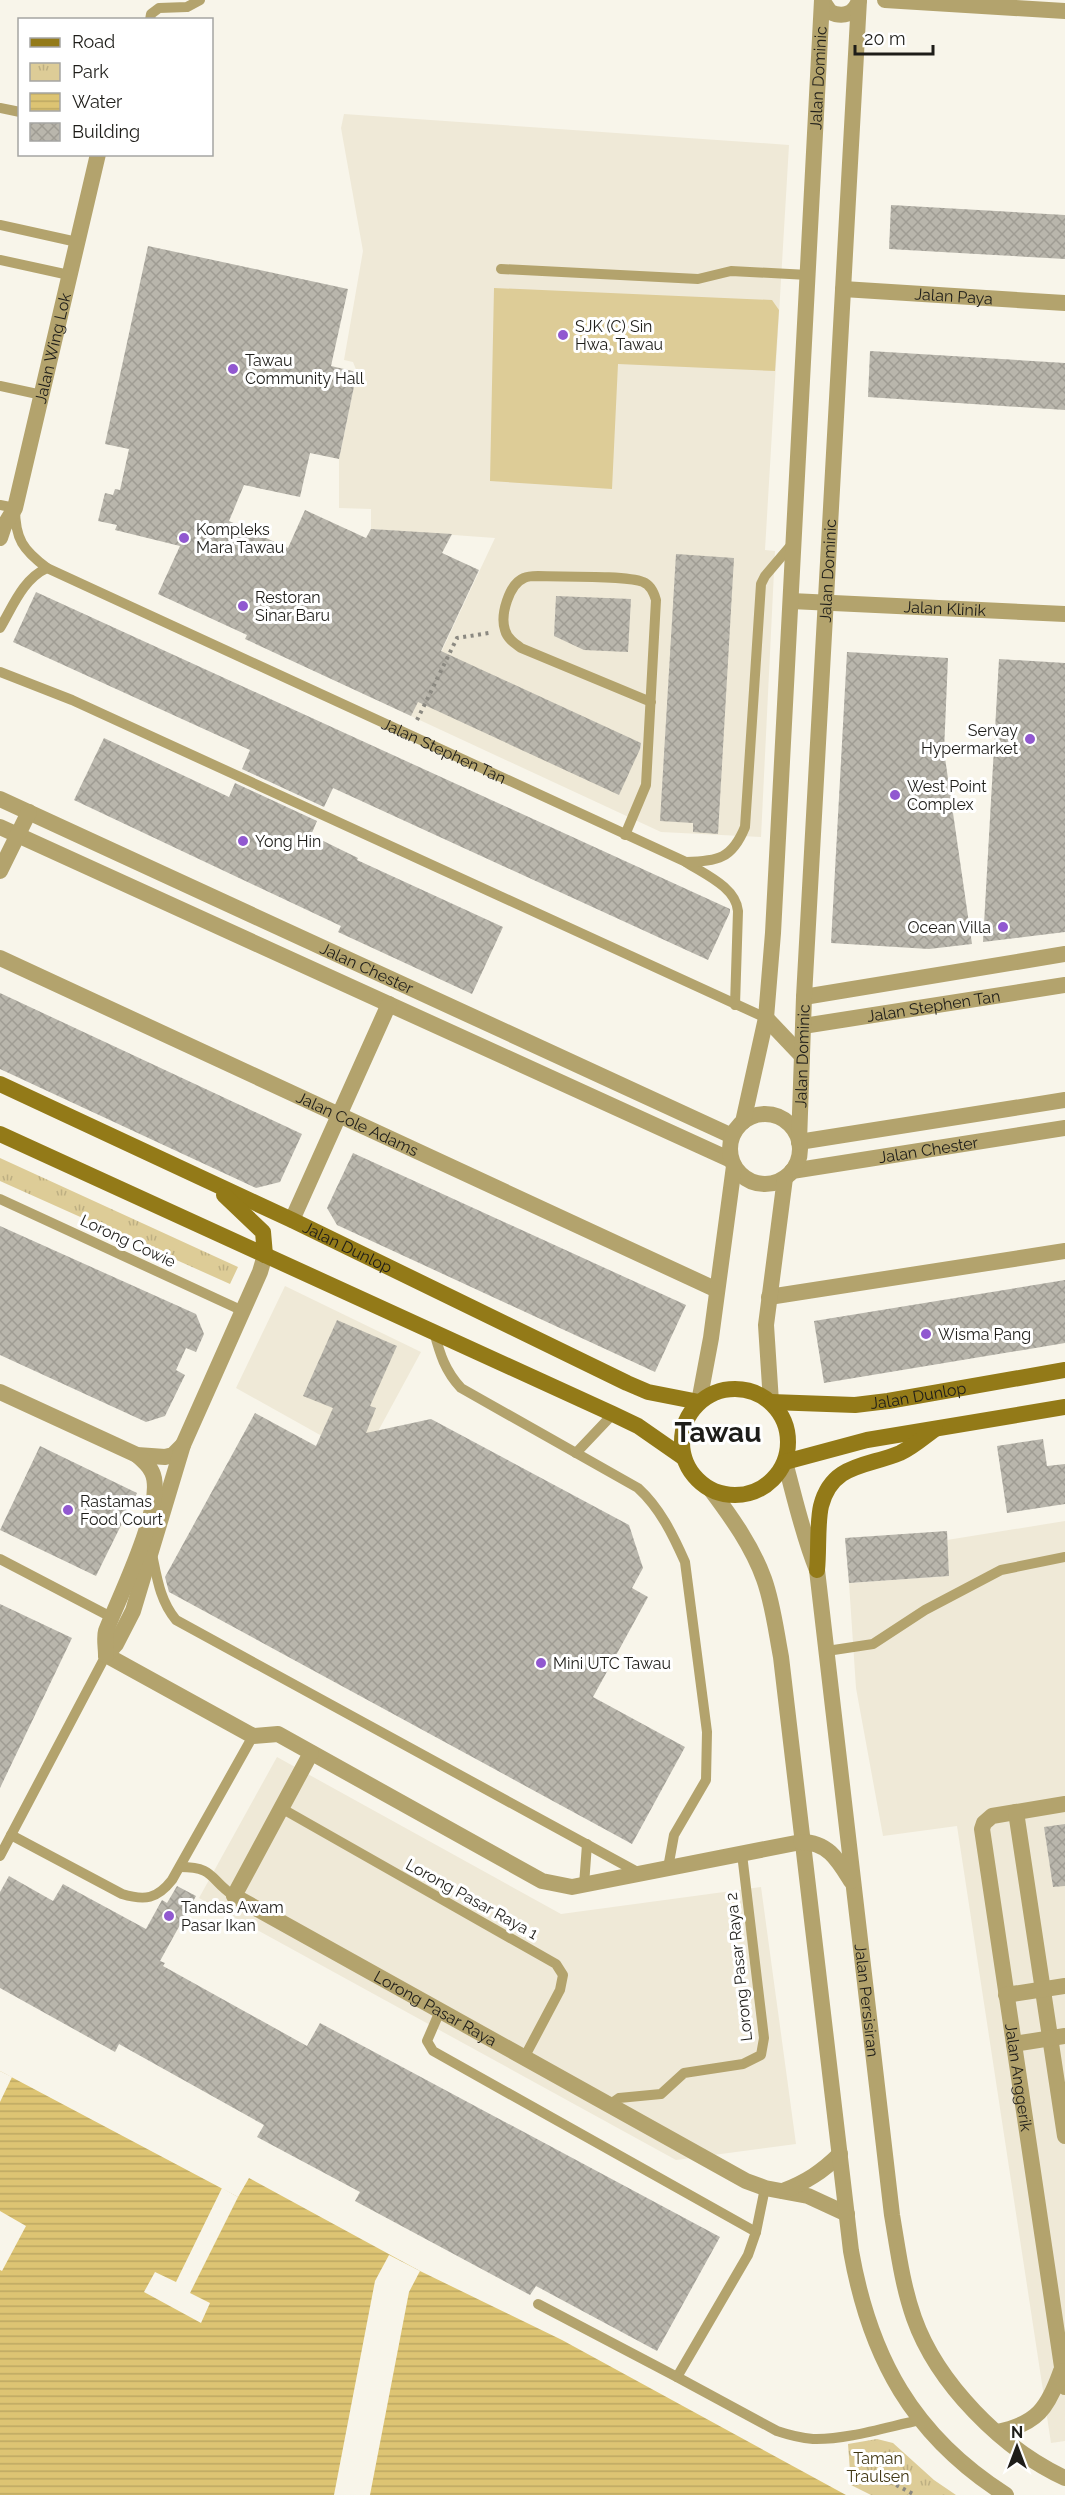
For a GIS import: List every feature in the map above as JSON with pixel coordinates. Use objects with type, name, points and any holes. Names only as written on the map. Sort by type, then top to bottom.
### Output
[{"type":"main road","name":"Jalan Dunlop","points":[[0,1084],[292,1220],[627,1383],[648,1392],[699,1402]]},
{"type":"main road","points":[[0,1134],[613,1414],[638,1426],[684,1458]]},
{"type":"main road","points":[[210,1182],[263,1232],[265,1256]]},
{"type":"main road","name":"Jalan Dunlop","points":[[771,1402],[825,1405],[877,1403],[1065,1370]]},
{"type":"main road","points":[[727,1389],[742,1389],[758,1393],[771,1402],[782,1415],[788,1430],[788,1446],[784,1462],[776,1477],[762,1488],[737,1495],[711,1490],[699,1482],[690,1471],[681,1443],[683,1428],[689,1414],[699,1402],[727,1389]]},
{"type":"main road","points":[[784,1462],[849,1444],[1065,1407]]},
{"type":"main road","points":[[817,1570],[820,1509],[824,1495],[833,1481],[850,1468],[907,1450],[938,1427]]},
{"type":"street","points":[[822,0],[830,12],[843,15],[854,10],[859,0]]},
{"type":"street","name":"Jalan Dominic","points":[[743,1122],[766,1018],[774,921],[822,0]]},
{"type":"street","name":"Jalan Dominic","points":[[799,1142],[804,997],[859,0]]},
{"type":"street","points":[[885,0],[1065,11]]},
{"type":"street","name":"Jalan Wing Lok","points":[[0,538],[42,395],[98,156]]},
{"type":"street","name":"Jalan Paya","points":[[843,289],[1065,303]]},
{"type":"street","name":"Jalan Klinik","points":[[791,601],[1065,614]]},
{"type":"street","name":"Jalan Chester","points":[[0,799],[732,1136]]},
{"type":"street","points":[[0,871],[29,812]]},
{"type":"street","name":"Jalan Chester","points":[[0,827],[732,1163]]},
{"type":"street","name":"Jalan Stephen Tan","points":[[804,997],[1065,954]]},
{"type":"street","name":"Jalan Cole Adams","points":[[0,958],[717,1290]]},
{"type":"street","name":"Jalan Stephen Tan","points":[[803,1026],[1065,985]]},
{"type":"street","points":[[292,1220],[389,1004]]},
{"type":"street","points":[[766,1018],[802,1056]]},
{"type":"street","name":"Jalan Chester","points":[[799,1142],[1065,1100]]},
{"type":"street","points":[[699,1402],[717,1290],[732,1163],[729,1148],[732,1136],[743,1122],[753,1116],[765,1114],[777,1116],[795,1131],[799,1142],[798,1162],[788,1174],[774,1183],[751,1182],[741,1176],[732,1163]]},
{"type":"street","name":"Jalan Chester","points":[[788,1174],[1065,1128]]},
{"type":"street","points":[[771,1402],[766,1353],[769,1297],[788,1174]]},
{"type":"street","points":[[769,1297],[1065,1251]]},
{"type":"street","points":[[106,1654],[116,1644],[126,1626],[183,1446],[265,1256]]},
{"type":"street","points":[[0,1392],[137,1455],[153,1474],[154,1500],[106,1633],[106,1654]]},
{"type":"street","points":[[137,1455],[165,1457],[173,1455],[183,1446]]},
{"type":"street","name":"Jalan Persisiran","points":[[784,1462],[799,1512],[805,1542],[817,1570],[892,2215],[904,2286],[915,2320],[935,2362],[962,2398],[1030,2458],[1065,2478]]},
{"type":"street","points":[[711,1490],[738,1526],[751,1549],[764,1579],[773,1611],[781,1657],[801,1842],[858,2290],[873,2338],[894,2380],[920,2420],[945,2448],[1006,2495]]},
{"type":"street","points":[[106,1654],[253,1736],[278,1734],[542,1881],[572,1887],[801,1842],[820,1845],[828,1850],[837,1858],[854,1884]]},
{"type":"street","points":[[234,1896],[311,1753]]},
{"type":"street","name":"Jalan Anggerik","points":[[1065,1804],[992,1816],[984,1823],[982,1829],[1065,2387]]},
{"type":"street","points":[[1016,1812],[1043,1990],[1058,2037],[1065,2136]]},
{"type":"street","name":"Lorong Pasar Raya","points":[[234,1896],[746,2181],[765,2188],[826,2202],[847,2214]]},
{"type":"street","points":[[1006,1995],[1065,1986]]},
{"type":"street","points":[[1014,2044],[1058,2037]]},
{"type":"street","points":[[782,2191],[806,2182],[822,2172],[840,2154]]},
{"type":"street","points":[[998,2432],[1017,2428],[1033,2420],[1046,2407],[1062,2368]]},
{"type":"lane","points":[[150,18],[151,14],[159,8],[187,7],[200,0]]},
{"type":"lane","points":[[0,108],[18,112]]},
{"type":"lane","points":[[0,225],[77,242]]},
{"type":"lane","points":[[0,260],[69,275]]},
{"type":"lane","points":[[501,269],[698,279],[731,271],[808,275]]},
{"type":"lane","points":[[0,386],[42,395]]},
{"type":"lane","name":"Jalan Stephen Tan","points":[[8,507],[21,543],[31,556],[47,568],[686,862],[731,893],[737,903],[735,1005]]},
{"type":"lane","points":[[686,862],[709,861],[723,856],[738,845],[745,827],[761,584],[794,541]]},
{"type":"lane","points":[[0,628],[25,585],[47,568]]},
{"type":"lane","points":[[625,835],[646,785],[651,702],[656,600],[648,585],[642,581],[538,576],[524,578],[511,590],[504,612],[505,631],[510,639],[521,648],[651,702]]},
{"type":"lane","points":[[0,672],[72,700],[766,1018]]},
{"type":"lane","name":"Lorong Cowie","points":[[0,1198],[243,1311]]},
{"type":"lane","points":[[434,1332],[443,1363],[450,1376],[461,1388],[638,1488],[651,1500],[675,1540],[685,1562],[707,1732],[708,1759],[706,1780],[674,1835],[668,1868]]},
{"type":"lane","points":[[576,1453],[613,1414]]},
{"type":"lane","points":[[151,1551],[162,1596],[167,1609],[176,1620],[641,1874]]},
{"type":"lane","points":[[827,1651],[873,1644],[925,1610],[1001,1570],[1065,1557]]},
{"type":"lane","points":[[0,1559],[113,1618]]},
{"type":"lane","points":[[0,1856],[106,1654]]},
{"type":"lane","points":[[11,1835],[122,1894],[138,1899],[152,1898],[164,1890],[180,1867],[253,1736]]},
{"type":"lane","name":"Lorong Pasar Raya 1","points":[[281,1808],[556,1964],[562,1975],[560,1990],[524,2058]]},
{"type":"lane","points":[[584,1885],[587,1844]]},
{"type":"lane","name":"Lorong Pasar Raya 2","points":[[609,2105],[619,2098],[660,2094],[684,2073],[743,2064],[761,2055],[764,2038],[742,1854]]},
{"type":"lane","points":[[180,1867],[202,1868],[234,1896]]},
{"type":"lane","points":[[440,2011],[427,2041],[433,2051],[756,2232]]},
{"type":"lane","points":[[677,2377],[748,2255],[756,2232],[765,2188]]},
{"type":"lane","points":[[538,2304],[777,2431],[814,2439],[841,2436],[920,2420]]},
{"type":"path","points":[[410,736],[457,638],[505,631]]},
{"type":"path","points":[[883,2478],[915,2495]]},
{"type":"shaded area","name":"SJK (C) Sin Hwa, Tawau","points":[[344,114],[789,145],[765,550],[775,551],[761,837],[661,832],[411,716],[495,538],[371,529],[371,509],[339,508],[339,459],[357,372],[353,362],[344,360],[363,251],[341,128]]},
{"type":"shaded area","points":[[285,1286],[421,1352],[363,1459],[236,1388]]},
{"type":"shaded area","points":[[1065,1521],[1065,2441],[1051,2443],[957,1826],[883,1836],[856,1688],[849,1583],[949,1576],[947,1540]]},
{"type":"shaded area","points":[[277,1757],[561,1914],[761,1887],[796,2144],[676,2160],[199,1898]]},
{"type":"green space","points":[[494,288],[772,300],[779,310],[775,371],[618,364],[612,489],[490,481]]},
{"type":"green space","points":[[0,1158],[238,1267],[230,1284],[0,1181]]},
{"type":"green space","name":"Taman Traulsen","points":[[877,2439],[893,2443],[934,2480],[956,2495],[871,2495],[851,2485],[848,2444]]},
{"type":"water","points":[[0,2071],[238,2197],[249,2178],[420,2271],[562,2340],[846,2495],[0,2495]]},
{"type":"pier","points":[[0,2071],[12,2077],[0,2102]]},
{"type":"pier","points":[[222,2188],[238,2197],[190,2293],[210,2303],[201,2323],[144,2292],[155,2272],[176,2282]]},
{"type":"pier","points":[[0,2211],[26,2226],[2,2271],[0,2270]]},
{"type":"pier","points":[[389,2255],[420,2271],[409,2292],[370,2495],[334,2495],[375,2281]]},
{"type":"building","points":[[891,205],[1065,215],[1065,259],[889,249]]},
{"type":"building","points":[[148,246],[348,289],[331,366],[357,372],[339,459],[310,453],[300,497],[244,485],[229,521],[288,548],[305,510],[366,538],[371,529],[452,534],[442,553],[479,570],[441,651],[641,743],[619,795],[418,702],[411,716],[245,639],[247,635],[158,594],[180,546],[115,530],[117,525],[98,521],[105,493],[113,495],[115,489],[120,490],[129,449],[105,444]]},
{"type":"building","points":[[870,351],[1065,363],[1065,410],[868,397]]},
{"type":"building","points":[[676,554],[734,558],[718,834],[693,832],[693,823],[660,821]]},
{"type":"building","points":[[36,592],[730,909],[708,960],[333,788],[324,807],[242,769],[250,750],[13,642]]},
{"type":"building","points":[[556,596],[631,599],[628,652],[584,650],[554,636]]},
{"type":"building","points":[[847,652],[948,658],[944,751],[972,944],[929,949],[831,943]]},
{"type":"building","points":[[999,659],[1065,663],[1065,932],[983,942]]},
{"type":"building","points":[[104,738],[229,797],[235,783],[317,821],[311,835],[358,858],[357,860],[503,927],[472,994],[338,932],[341,926],[74,800]]},
{"type":"building","points":[[0,993],[302,1134],[280,1182],[256,1188],[0,1069]]},
{"type":"building","points":[[353,1153],[686,1305],[655,1372],[337,1225],[327,1208]]},
{"type":"building","points":[[0,1226],[196,1314],[204,1334],[196,1352],[186,1348],[176,1370],[185,1375],[165,1416],[146,1422],[0,1355]]},
{"type":"building","name":"Wisma Pang","points":[[1065,1280],[1065,1343],[824,1383],[814,1321]]},
{"type":"building","points":[[337,1320],[397,1346],[370,1406],[376,1408],[366,1433],[431,1419],[629,1525],[643,1568],[632,1588],[648,1597],[593,1697],[685,1747],[632,1844],[169,1592],[165,1577],[255,1413],[316,1446],[333,1408],[303,1396]]},
{"type":"building","points":[[1043,1439],[1047,1466],[1065,1464],[1065,1504],[1007,1513],[997,1446]]},
{"type":"building","name":"Rastamas Food Court","points":[[40,1446],[137,1493],[96,1576],[0,1530]]},
{"type":"building","points":[[947,1531],[949,1576],[849,1583],[845,1538]]},
{"type":"building","points":[[0,1604],[72,1638],[0,1788]]},
{"type":"building","points":[[1065,1824],[1065,1886],[1053,1887],[1044,1827]]},
{"type":"building","points":[[9,1876],[53,1901],[63,1884],[146,1929],[162,1900],[167,1903],[177,1886],[196,1896],[160,1961],[165,1963],[163,1966],[307,2046],[320,2023],[720,2237],[657,2351],[536,2286],[530,2295],[355,2201],[360,2192],[257,2137],[264,2125],[119,2044],[115,2052],[0,1988],[0,1892]]},
{"type":"place","name":"SJK (C) Sin Hwa, Tawau","points":[[563,335]]},
{"type":"place","name":"Tawau Community Hall","points":[[233,369]]},
{"type":"place","name":"Kompleks Mara Tawau","points":[[184,538]]},
{"type":"place","name":"Restoran Sinar Baru","points":[[243,606]]},
{"type":"place","name":"Servay Hypermarket","points":[[1030,739]]},
{"type":"place","name":"West Point Complex","points":[[895,795]]},
{"type":"place","name":"Yong Hin","points":[[243,841]]},
{"type":"place","name":"Ocean Villa","points":[[1003,927]]},
{"type":"place","name":"Wisma Pang","points":[[926,1334]]},
{"type":"place","name":"Rastamas Food Court","points":[[68,1510]]},
{"type":"place","name":"Mini UTC Tawau","points":[[541,1663]]},
{"type":"place","name":"Tandas Awam Pasar Ikan","points":[[169,1916]]},
{"type":"district","name":"Tawau","points":[[718,1432]]}]
